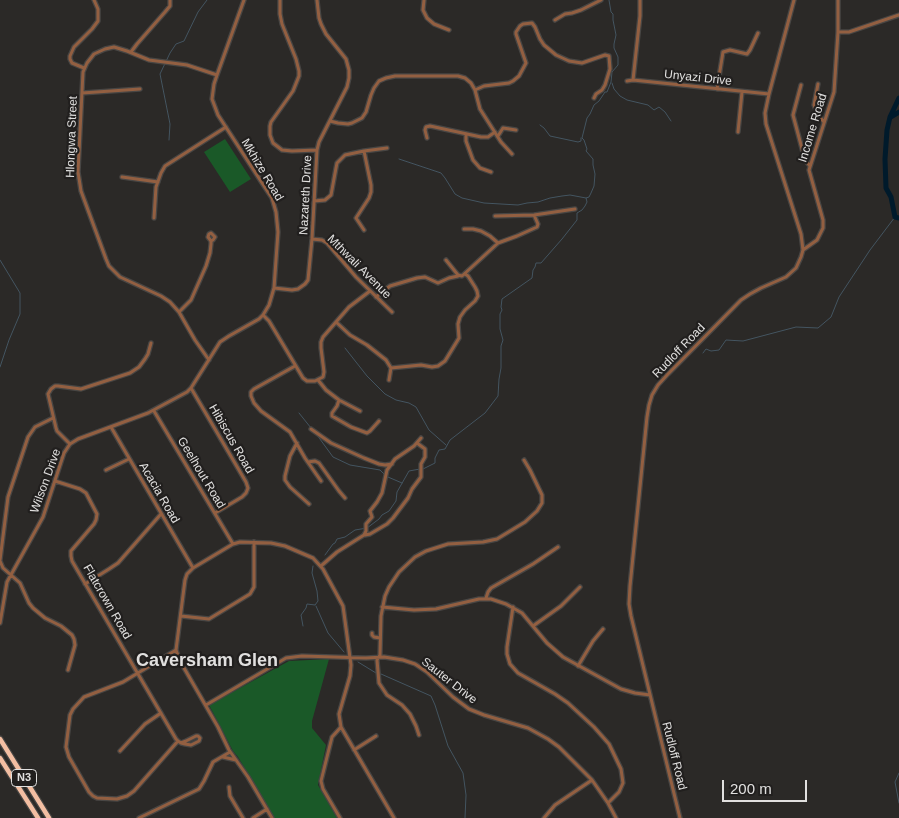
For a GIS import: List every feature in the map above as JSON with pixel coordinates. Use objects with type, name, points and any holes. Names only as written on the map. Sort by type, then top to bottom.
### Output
[{"type":"highway","name":"N3","points":[[0,739],[49,818]]},
{"type":"highway","name":"N3","points":[[0,758],[38,818]]},
{"type":"street","points":[[94,0],[98,9],[98,21],[74,47],[70,56],[72,63],[84,68],[94,54],[105,48],[114,47],[149,60],[187,65],[216,75]]},
{"type":"street","points":[[131,52],[166,12],[170,6],[170,0]]},
{"type":"street","name":"Mkhize Road","points":[[244,0],[216,75],[212,99],[218,115],[272,198],[276,212],[278,232],[274,288],[269,305],[263,315]]},
{"type":"street","points":[[280,0],[282,24],[299,71],[292,91],[271,122],[270,135],[276,146],[282,150],[292,152],[317,150]]},
{"type":"street","name":"Nazareth Drive","points":[[274,288],[295,290],[307,282],[309,277],[317,150],[319,142],[347,87],[349,78],[349,70],[343,54],[323,29],[319,18],[317,0]]},
{"type":"street","points":[[424,0],[424,10],[427,18],[434,24],[448,30]]},
{"type":"street","points":[[633,80],[641,6],[640,0]]},
{"type":"street","points":[[794,0],[765,113],[766,124],[801,234],[803,250]]},
{"type":"street","name":"Income Road","points":[[803,250],[818,240],[823,228],[823,220],[810,174],[810,166],[834,92],[838,0]]},
{"type":"street","points":[[555,20],[567,13],[572,13],[599,1]]},
{"type":"street","points":[[838,32],[849,32],[899,14]]},
{"type":"street","points":[[475,90],[484,86],[509,83],[519,76],[526,63],[516,32],[523,24],[532,23],[544,45],[556,55],[569,61],[582,63],[605,55],[609,56],[610,69],[605,84],[594,98]]},
{"type":"street","points":[[717,89],[723,52],[730,50],[747,54],[758,33]]},
{"type":"street","name":"Hlongwa Street","points":[[84,68],[78,176],[81,191],[106,259],[113,271],[120,277],[170,302],[179,312],[203,354],[209,360]]},
{"type":"street","points":[[330,121],[348,124],[362,118],[376,84],[390,76],[458,76],[469,81],[475,90],[480,109],[512,154]]},
{"type":"street","name":"Unyazi Drive","points":[[627,81],[633,80],[769,94]]},
{"type":"street","points":[[818,84],[814,105],[818,115],[824,122]]},
{"type":"street","points":[[801,85],[793,115],[805,160],[810,166]]},
{"type":"street","points":[[82,93],[140,89]]},
{"type":"street","points":[[738,132],[742,92]]},
{"type":"street","points":[[427,138],[425,130],[426,127],[430,126],[485,138],[495,132]]},
{"type":"street","points":[[154,218],[155,192],[162,170],[226,127]]},
{"type":"street","points":[[498,136],[503,128],[516,130]]},
{"type":"street","points":[[466,134],[466,141],[473,160],[480,168],[491,172]]},
{"type":"street","points":[[314,201],[325,200],[331,195],[336,168],[341,158],[350,154],[387,148]]},
{"type":"street","points":[[364,151],[371,189],[369,198],[357,217],[364,230]]},
{"type":"street","points":[[122,177],[158,182]]},
{"type":"street","points":[[495,216],[534,215],[575,209]]},
{"type":"street","points":[[376,297],[390,286],[417,278],[425,277],[437,282],[465,274],[502,240],[537,227],[534,215]]},
{"type":"street","points":[[464,229],[481,231],[498,243]]},
{"type":"street","name":"Mthwali Avenue","points":[[312,239],[322,240],[327,243],[356,277],[392,312]]},
{"type":"street","points":[[179,312],[193,297],[209,260],[211,241]]},
{"type":"street","name":"Rudloff Road","points":[[680,818],[630,616],[628,600],[650,400],[662,380],[741,300],[789,275],[798,264],[803,250]]},
{"type":"street","points":[[446,260],[450,267],[460,276]]},
{"type":"street","points":[[391,368],[421,365],[432,368],[445,361],[459,338],[458,324],[460,317],[478,296],[475,287],[465,274]]},
{"type":"street","points":[[209,360],[224,339],[263,315],[269,321],[305,380],[313,382],[318,380],[323,377],[324,372],[321,350],[323,336],[353,304],[370,291]]},
{"type":"street","points":[[336,322],[389,363],[391,368],[389,380]]},
{"type":"street","points":[[70,444],[57,431],[48,394],[49,391],[55,386],[82,389],[130,373],[139,367],[145,359],[151,343]]},
{"type":"street","name":"Wilson Drive","points":[[0,623],[6,588],[11,575],[43,517],[64,454],[70,444],[78,439],[154,411],[180,396],[191,388],[209,360]]},
{"type":"street","points":[[295,366],[254,389],[250,394],[257,407],[288,430],[321,481]]},
{"type":"street","points":[[318,380],[338,400],[360,411]]},
{"type":"street","name":"Hibiscus Road","points":[[191,388],[248,488],[242,497],[214,513]]},
{"type":"street","points":[[338,400],[337,406],[331,415],[342,423],[366,433],[379,421]]},
{"type":"street","name":"Geelhout Road","points":[[154,411],[233,544]]},
{"type":"street","points":[[53,418],[35,427],[28,436],[8,497],[0,560],[3,568],[20,583],[33,608],[72,635],[75,645],[68,670]]},
{"type":"street","name":"Acacia Road","points":[[111,427],[193,568]]},
{"type":"street","points":[[311,429],[331,443],[364,458],[379,464],[392,464]]},
{"type":"street","points":[[365,534],[366,524],[372,517],[370,511],[380,498],[387,470],[398,456],[421,438]]},
{"type":"street","points":[[297,442],[290,456],[285,480],[309,504]]},
{"type":"street","points":[[321,566],[337,552],[365,534],[366,536],[387,524],[393,518],[421,476],[421,464],[426,452],[417,443]]},
{"type":"street","points":[[106,470],[129,459]]},
{"type":"street","points":[[419,735],[414,720],[406,709],[387,696],[379,679],[377,660],[380,655],[382,607],[385,596],[394,579],[405,566],[426,551],[441,545],[483,542],[497,538],[525,522],[539,509],[542,503],[540,492],[524,460]]},
{"type":"street","points":[[308,462],[315,461],[319,463],[345,498]]},
{"type":"street","name":"Flatcrown Road","points":[[55,481],[86,493],[97,514],[94,524],[72,551],[72,560],[137,673]]},
{"type":"street","points":[[86,584],[118,562],[161,514]]},
{"type":"street","points":[[272,818],[248,777],[230,752],[206,705],[180,661],[176,650],[187,574],[193,568],[233,544],[240,542],[276,543],[313,558],[321,566],[343,606],[350,658],[350,676],[339,714],[341,727],[394,818]]},
{"type":"street","points":[[181,616],[209,619],[250,594],[254,587],[254,542]]},
{"type":"street","points":[[486,598],[492,588],[542,559],[558,547]]},
{"type":"street","points":[[190,563],[197,566]]},
{"type":"street","points":[[534,626],[561,606],[580,587]]},
{"type":"street","points":[[382,607],[436,610],[470,600],[486,598],[512,606],[522,613],[556,652],[621,689],[650,695]]},
{"type":"street","points":[[512,606],[507,648],[510,664],[518,673],[568,703],[609,744],[618,761],[624,782],[619,792],[608,803]]},
{"type":"street","points":[[578,666],[592,641],[603,629]]},
{"type":"street","points":[[372,633],[372,635],[380,638]]},
{"type":"street","points":[[137,673],[179,742],[191,745],[199,741],[200,738],[196,736],[179,742],[134,791],[127,796],[117,799],[97,798],[89,792],[67,752],[66,744],[70,715],[73,709],[84,697],[123,682],[137,673],[176,650]]},
{"type":"street","name":"Sauter Drive","points":[[206,705],[286,658],[302,656],[397,658],[414,664],[427,672],[453,697],[469,709],[532,730],[559,747],[592,780],[616,818]]},
{"type":"street","points":[[120,751],[145,724],[161,713]]},
{"type":"street","points":[[340,818],[323,790],[320,781],[332,737],[341,727]]},
{"type":"street","points":[[354,750],[376,736]]},
{"type":"street","points":[[139,818],[199,790],[213,762],[230,752]]},
{"type":"street","points":[[222,756],[237,760]]},
{"type":"street","points":[[544,818],[555,805],[592,780]]},
{"type":"street","points":[[229,787],[230,796],[243,818]]},
{"type":"street","points":[[253,818],[267,810]]},
{"type":"green space","points":[[225,139],[251,179],[230,192],[204,152]]},
{"type":"green space","points":[[329,659],[312,721],[312,728],[326,745],[318,785],[337,818],[274,818],[233,751],[209,705],[289,661]]},
{"type":"waterway","points":[[169,140],[170,124],[160,74],[170,53],[176,44],[184,41],[198,12],[207,0]]},
{"type":"waterway","points":[[423,469],[435,463],[439,450],[445,449],[450,440],[485,413],[498,396],[503,340],[500,329],[502,299],[532,278],[536,263],[541,263],[577,220],[577,213],[585,206],[586,198],[589,197],[594,186],[593,159],[586,151],[587,149],[582,138],[587,118],[594,105],[607,92],[612,72],[618,65],[618,57],[614,48],[616,35],[609,0]]},
{"type":"waterway","points":[[612,83],[620,96],[627,100],[648,105],[654,110],[659,107],[671,121]]},
{"type":"waterway","points":[[899,98],[890,117],[887,130],[885,159],[886,188],[891,197],[895,217],[899,218]]},
{"type":"waterway","points":[[891,117],[899,112]]},
{"type":"waterway","points":[[540,125],[550,136],[578,142],[581,141],[581,138]]},
{"type":"waterway","points":[[399,159],[441,173],[455,194],[462,198],[484,203],[518,205],[570,195],[586,198]]},
{"type":"waterway","points":[[703,353],[706,349],[711,351],[719,350],[726,340],[743,341],[796,327],[818,328],[831,317],[839,297],[870,250],[895,217]]},
{"type":"waterway","points":[[0,260],[20,293],[20,314],[0,367]]},
{"type":"waterway","points":[[345,348],[367,376],[385,394],[416,407],[429,430],[446,445]]},
{"type":"waterway","points":[[299,413],[311,428]]},
{"type":"waterway","points":[[317,435],[333,457],[350,465],[380,470],[385,475]]},
{"type":"waterway","points":[[325,555],[337,539],[345,537],[355,530],[367,528],[389,511],[396,501],[397,492],[409,471],[420,469]]},
{"type":"waterway","points":[[388,477],[402,483]]},
{"type":"waterway","points":[[303,626],[301,615],[307,604],[315,605],[318,601],[312,573],[313,566]]},
{"type":"waterway","points":[[316,606],[328,633],[344,652]]},
{"type":"waterway","points":[[358,662],[376,673]]},
{"type":"waterway","points":[[381,674],[431,696],[448,746],[463,773],[466,795],[465,818]]},
{"type":"waterway","points":[[899,773],[895,782],[899,803]]},
{"type":"district","name":"Caversham Glen","points":[[207,661]]}]
